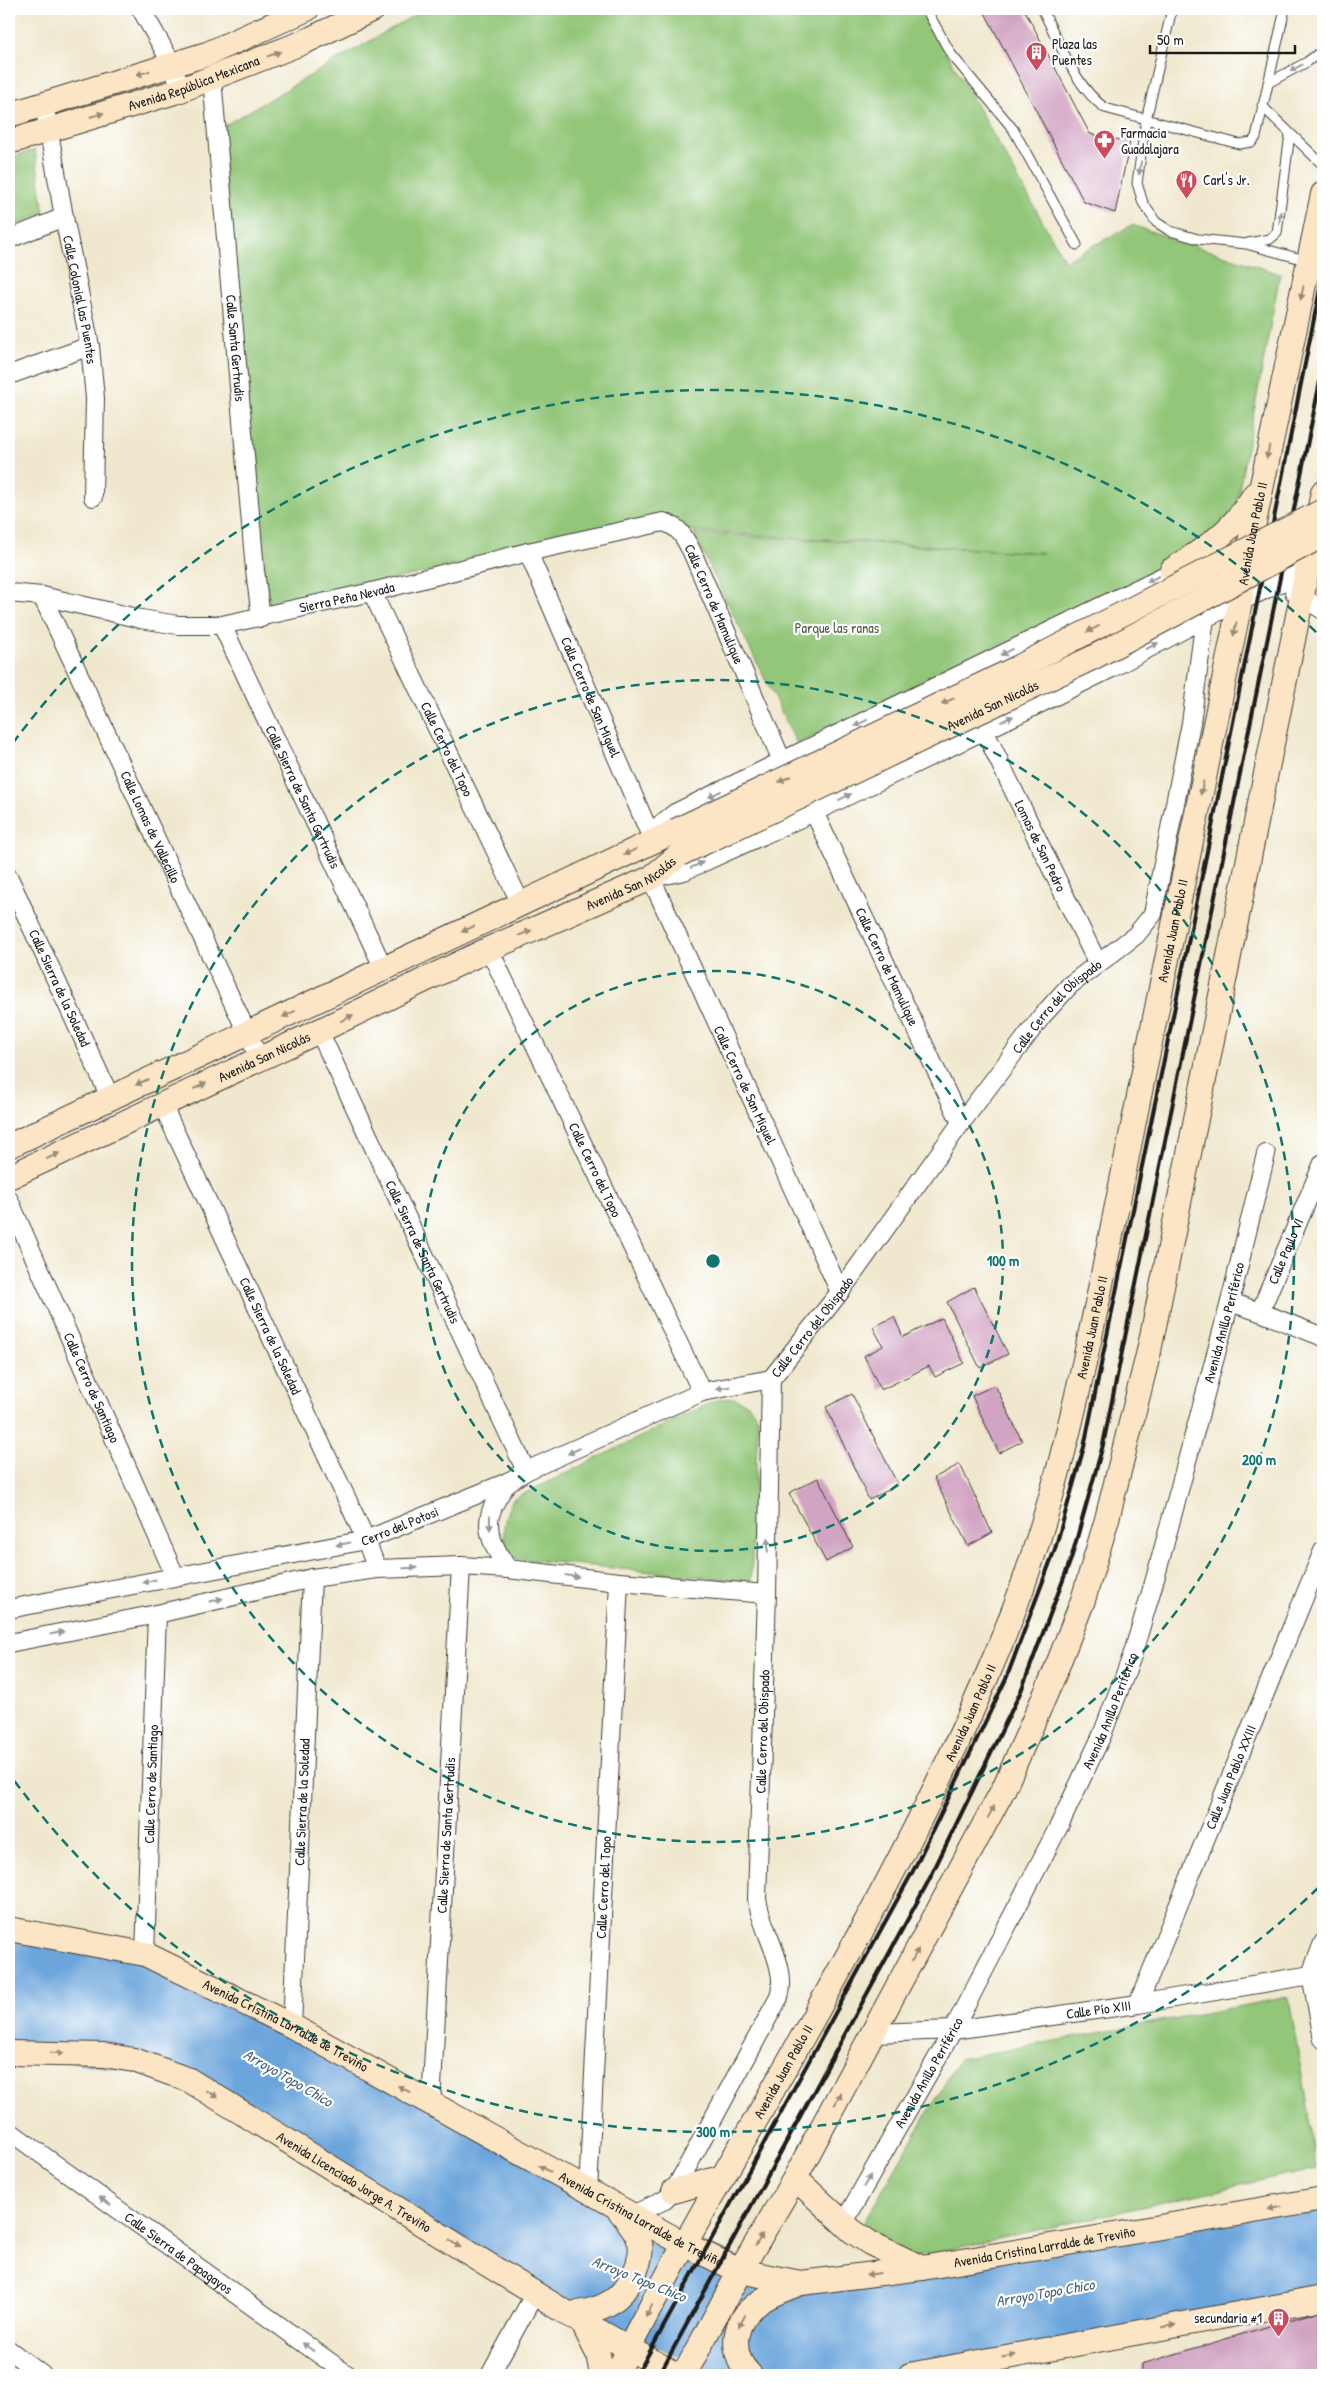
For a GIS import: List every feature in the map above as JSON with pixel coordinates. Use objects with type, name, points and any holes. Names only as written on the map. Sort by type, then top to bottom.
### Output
[{"type":"main road","name":"Avenida República Mexicana","points":[[9,142],[180,90],[304,42],[373,9]]},
{"type":"main road","name":"Avenida República Mexicana","points":[[9,115],[207,54],[293,12]]},
{"type":"main road","name":"Avenida Juan Pablo II","points":[[617,2375],[631,2343],[682,2249],[820,2007],[946,1766],[998,1650],[1025,1580],[1052,1492],[1091,1330],[1240,602],[1261,484],[1323,194]]},
{"type":"main road","points":[[1183,566],[1234,525],[1261,484]]},
{"type":"main road","points":[[683,2373],[795,2178],[1004,1788],[1053,1677],[1080,1608],[1107,1519],[1149,1351],[1272,753],[1301,597],[1315,565],[1323,501]]},
{"type":"main road","name":"Avenida San Nicolás","points":[[9,1146],[1017,668],[1323,501]]},
{"type":"main road","name":"Avenida San Nicolás","points":[[9,1177],[489,949],[651,878],[680,854],[1094,658],[1323,535]]},
{"type":"main road","name":"Avenida Cristina Larralde de Treviño","points":[[9,1928],[145,1954],[292,2026],[588,2192],[682,2249],[737,2277],[801,2283],[922,2268],[1323,2199]]},
{"type":"main road","name":"Avenida Licenciado Jorge A. Treviño","points":[[9,2053],[104,2055],[134,2060],[189,2080],[535,2293],[631,2343],[683,2373]]},
{"type":"main road","points":[[674,2191],[723,2177]]},
{"type":"main road","points":[[795,2178],[843,2224],[870,2243],[922,2268]]},
{"type":"main road","points":[[602,2375],[598,2354],[580,2316],[605,2306],[619,2297],[631,2282],[638,2264],[641,2244],[628,2218]]},
{"type":"main road","points":[[750,2375],[742,2367],[737,2354],[737,2332],[742,2318],[752,2308],[779,2291],[801,2283]]},
{"type":"main road","points":[[910,2375],[1323,2298]]},
{"type":"street","points":[[141,9],[172,64],[180,90]]},
{"type":"street","points":[[293,12],[304,42]]},
{"type":"street","name":"Calle Santa Gertrudis","points":[[212,78],[253,556],[261,618]]},
{"type":"street","name":"Calle Colonial las Puentes","points":[[44,104],[90,346],[95,398],[93,497]]},
{"type":"street","points":[[9,239],[64,217]]},
{"type":"street","points":[[9,374],[90,346]]},
{"type":"street","points":[[653,841],[656,828],[675,813],[1183,566],[1250,542],[1323,501]]},
{"type":"street","name":"Sierra Peña Nevada","points":[[9,593],[42,596],[141,620],[178,625],[222,625],[261,618],[372,592],[528,552],[648,524],[663,522],[671,524],[678,530]]},
{"type":"street","name":"Calle Cerro de Mamulique","points":[[678,530],[692,552],[782,761]]},
{"type":"street","points":[[1250,542],[1280,583],[1323,610]]},
{"type":"street","name":"Calle Cerro de San Miguel","points":[[528,552],[653,841]]},
{"type":"street","points":[[651,878],[684,872],[814,812],[1110,669],[1204,618],[1315,565]]},
{"type":"street","name":"Calle Cerro del Obispado","points":[[628,2218],[665,2200],[674,2191],[779,1997],[782,1985],[781,1973],[760,1916],[757,1899],[767,1594],[771,1379],[840,1292],[961,1123],[1042,1016],[1070,985],[1097,962],[1136,935],[1153,914],[1191,723],[1204,618],[1200,587],[1183,566]]},
{"type":"street","name":"Calle Cerro del Topo","points":[[372,592],[522,904]]},
{"type":"street","name":"Calle Lomas de Vallecillo","points":[[42,596],[259,1058]]},
{"type":"street","name":"Calle Sierra de Santa Gertrudis","points":[[222,625],[384,969]]},
{"type":"street","name":"Lomas de San Pedro","points":[[984,730],[1097,962]]},
{"type":"street","name":"Calle Cerro de Mamulique","points":[[814,812],[961,1123]]},
{"type":"street","name":"Calle Sierra de la Soledad","points":[[9,878],[110,1097]]},
{"type":"street","name":"Calle Cerro de San Miguel","points":[[651,878],[840,1292]]},
{"type":"street","name":"Calle Cerro del Topo","points":[[489,949],[702,1392]]},
{"type":"street","name":"Calle Sierra de Santa Gertrudis","points":[[319,1031],[526,1472]]},
{"type":"street","name":"Calle Sierra de la Soledad","points":[[162,1104],[366,1540],[376,1568]]},
{"type":"street","name":"Avenida Anillo Periférico","points":[[843,2224],[953,2030],[1058,1828],[1102,1735],[1132,1656],[1156,1579],[1230,1302],[1266,1154]]},
{"type":"street","name":"Calle Paulo VI","points":[[1260,1312],[1323,1163]]},
{"type":"street","name":"Calle Cerro de Santiago","points":[[9,1200],[175,1576]]},
{"type":"street","points":[[1230,1302],[1323,1337]]},
{"type":"street","name":"Cerro del Potosi","points":[[9,1609],[366,1540],[510,1481],[702,1392],[771,1379]]},
{"type":"street","points":[[508,1569],[496,1552],[489,1530],[492,1505],[510,1481]]},
{"type":"street","name":"Calle Juan Pablo XXIII","points":[[1138,2004],[1323,1551]]},
{"type":"street","points":[[9,1643],[157,1614],[312,1578],[376,1568],[461,1566],[508,1569],[619,1582],[767,1594]]},
{"type":"street","name":"Calle Sierra de Santa Gertrudis","points":[[431,2104],[461,1566]]},
{"type":"street","name":"Calle Sierra de la Soledad","points":[[292,2026],[312,1578]]},
{"type":"street","name":"Calle Cerro del Topo","points":[[588,2192],[619,1582]]},
{"type":"street","name":"Calle Cerro de Santiago","points":[[145,1954],[157,1614]]},
{"type":"street","points":[[1323,1943],[1317,1974],[1323,2039]]},
{"type":"street","name":"Calle Pío XIII","points":[[874,2033],[953,2030],[1138,2004],[1317,1974]]},
{"type":"street","name":"Calle Sierra de Papagayos","points":[[9,2131],[348,2375]]},
{"type":"street","points":[[490,2375],[535,2293]]},
{"type":"street","points":[[9,2350],[42,2375]]},
{"type":"lane","points":[[926,9],[951,54],[1013,129],[1077,245]]},
{"type":"lane","points":[[1042,9],[1088,94],[1105,108],[1240,144],[1246,144],[1256,137],[1285,9]]},
{"type":"lane","points":[[1172,9],[1146,120],[1137,183],[1148,213],[1156,222],[1170,231],[1198,239],[1246,244],[1309,261]]},
{"type":"lane","points":[[1268,83],[1307,62],[1323,50]]},
{"type":"lane","points":[[1262,106],[1323,165]]},
{"type":"lane","points":[[1246,244],[1270,239],[1277,232],[1290,134]]},
{"type":"green space","name":"Parque las ranas","points":[[425,9],[922,9],[1065,261],[1132,225],[1280,274],[1234,517],[1194,562],[797,744],[693,533],[1043,553],[679,530],[648,524],[270,606],[260,557],[220,128]]},
{"type":"green space","points":[[35,150],[44,213],[9,228],[9,158]]},
{"type":"green space","points":[[734,1398],[748,1404],[758,1418],[751,1582],[512,1558],[504,1536],[504,1529],[513,1499],[718,1399]]},
{"type":"green space","points":[[1289,1997],[1317,2168],[907,2259],[860,2229],[959,2059]]},
{"type":"water","name":"Arroyo Topo Chico","points":[[9,1930],[145,1954],[618,2209],[801,2283],[1323,2199],[1323,2298],[910,2375],[722,2375],[535,2293],[189,2080],[9,2052]]},
{"type":"building","name":"Plaza las Puentes","points":[[983,9],[1024,9],[1090,134],[1130,142],[1115,213],[1084,202]]},
{"type":"building","points":[[974,1287],[1008,1354],[980,1368],[947,1302]]},
{"type":"building","points":[[894,1317],[903,1337],[942,1318],[964,1363],[935,1377],[929,1366],[881,1390],[864,1356],[883,1346],[873,1327]]},
{"type":"building","points":[[995,1385],[1022,1441],[999,1453],[972,1396]]},
{"type":"building","points":[[852,1394],[898,1485],[869,1500],[826,1407]]},
{"type":"building","points":[[960,1464],[992,1533],[968,1546],[934,1478]]},
{"type":"building","points":[[818,1478],[853,1547],[826,1562],[789,1493]]},
{"type":"building","name":"secundaria #1","points":[[1323,2310],[1323,2375],[1142,2375],[1142,2364]]},
{"type":"railway","points":[[637,2375],[913,1871],[1006,1679],[1055,1549],[1084,1447],[1211,832],[1323,274]]},
{"type":"railway","points":[[659,2375],[928,1882],[1021,1691],[1071,1559],[1103,1445],[1323,367]]},
{"type":"place","name":"Plaza las Puentes","points":[[1036,71]]},
{"type":"place","name":"Farmacia Guadalajara","points":[[1105,160]]},
{"type":"place","name":"Carl's Jr.","points":[[1187,199]]},
{"type":"place","name":"secundaria #1","points":[[1278,2337]]}]
